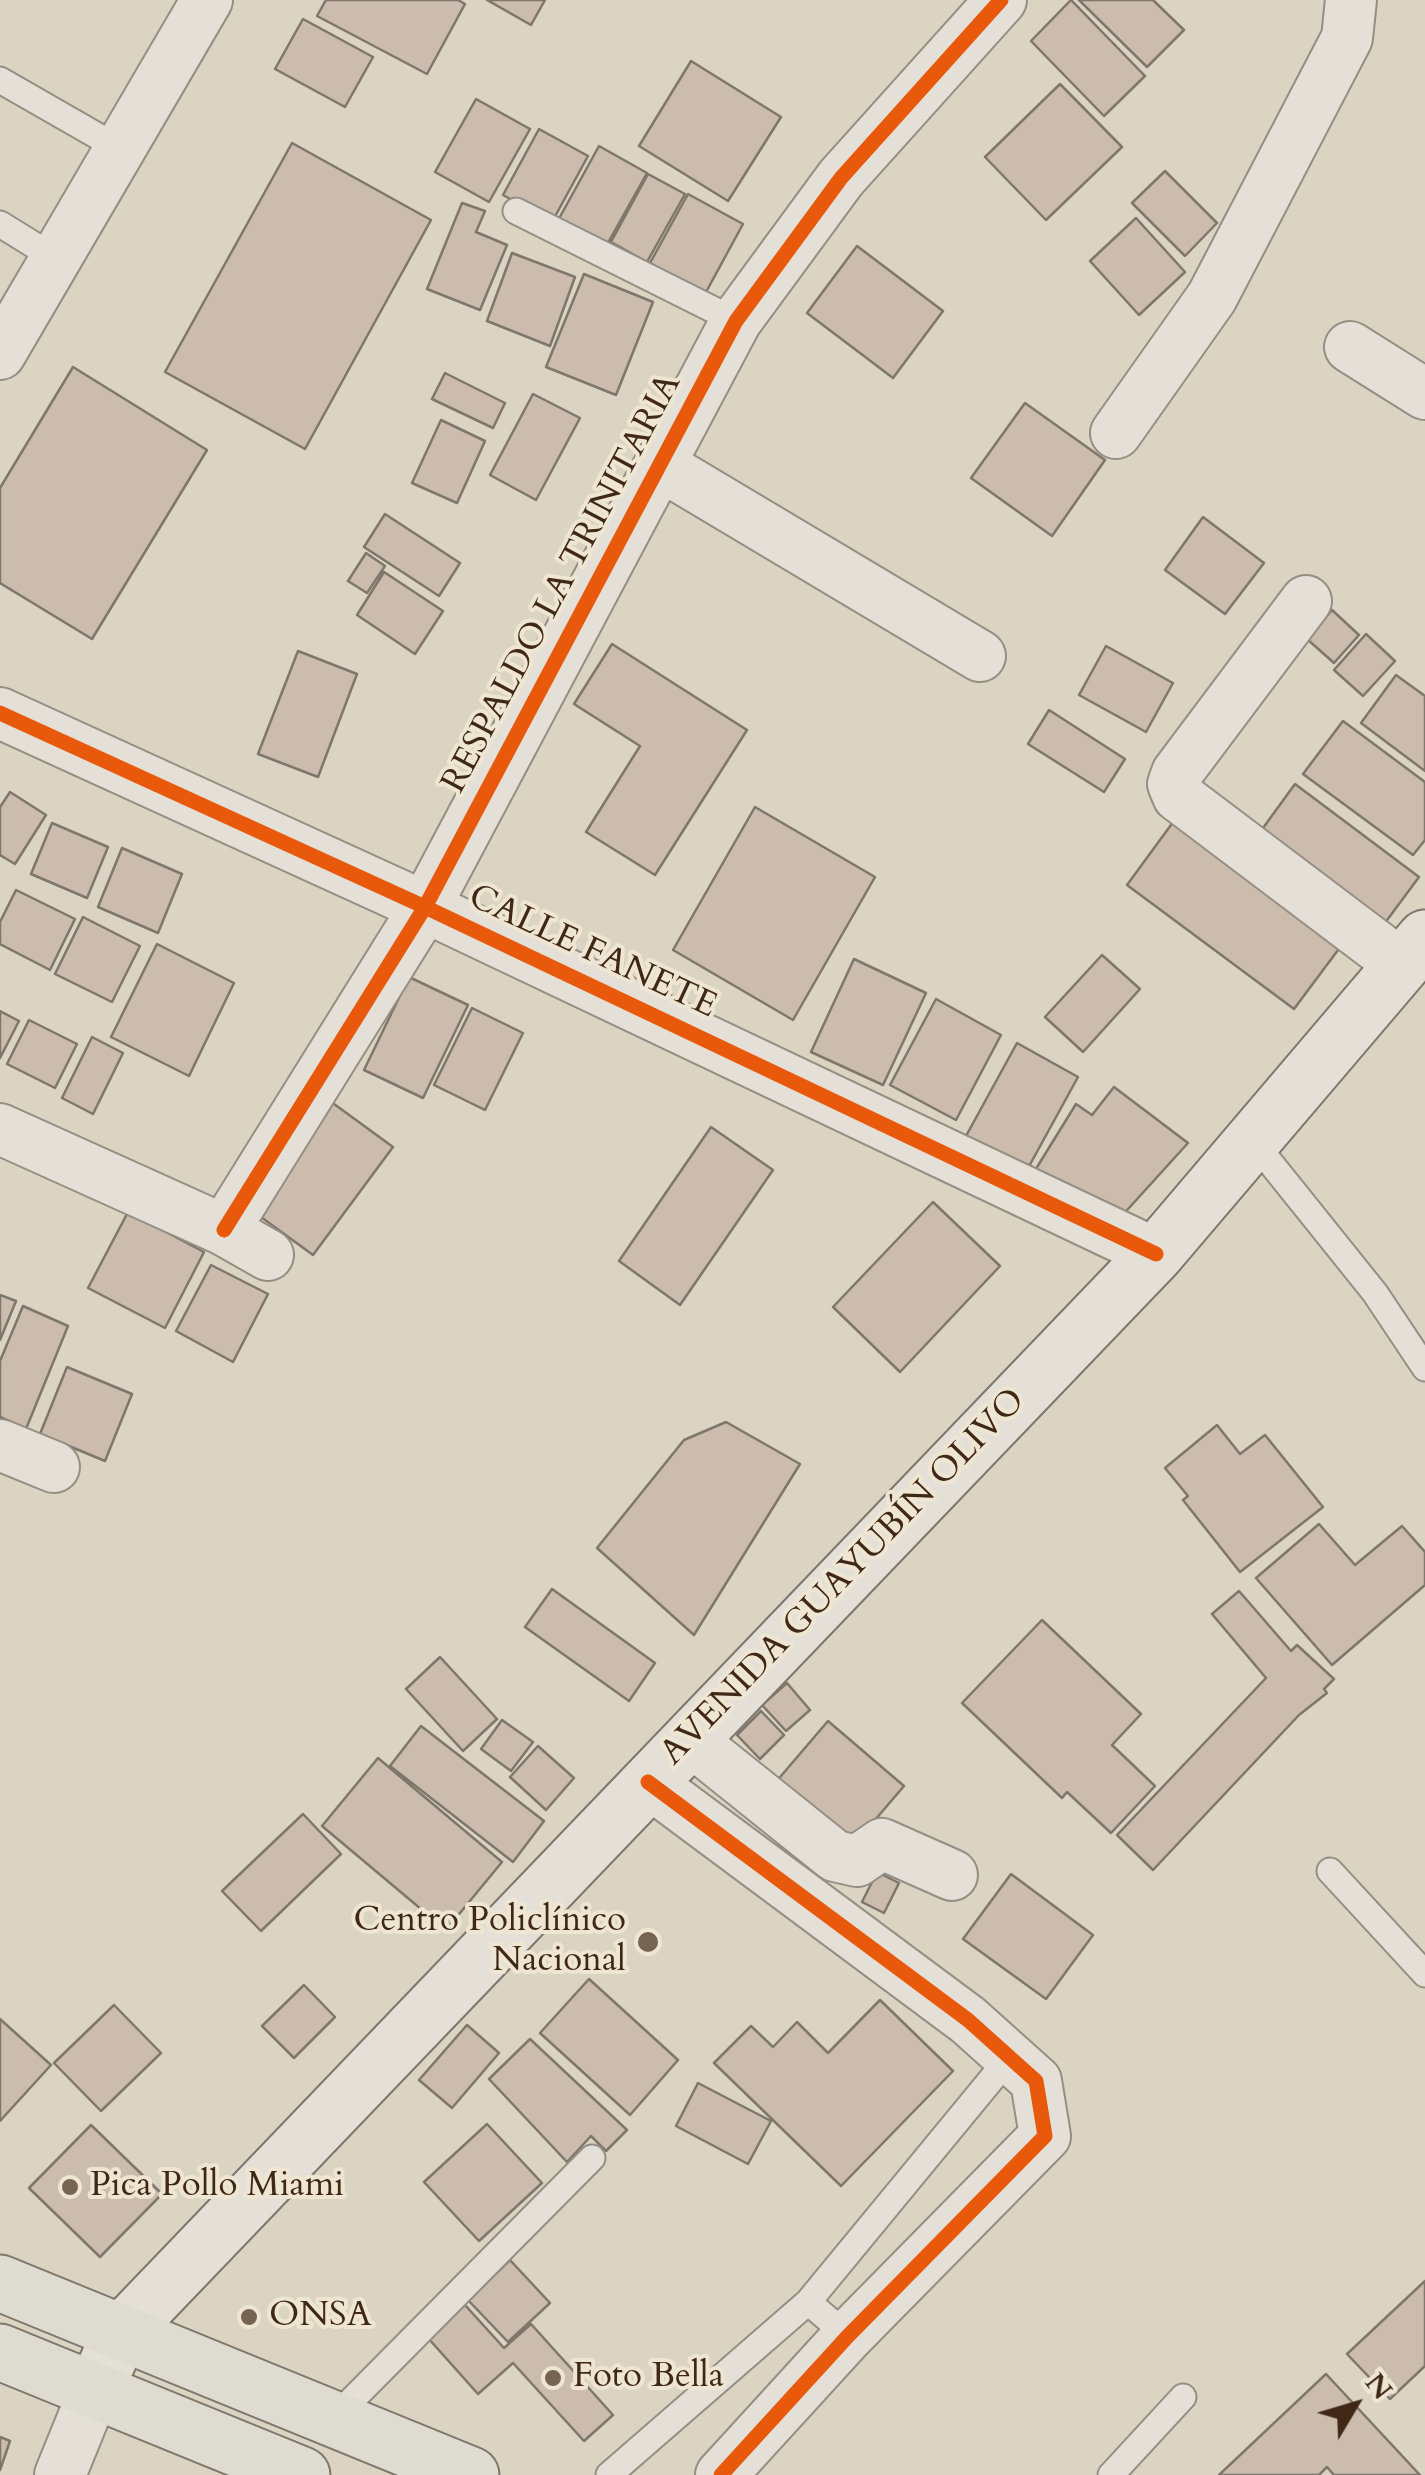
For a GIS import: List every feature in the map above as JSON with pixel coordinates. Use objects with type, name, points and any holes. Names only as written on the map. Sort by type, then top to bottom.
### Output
[{"type":"main road","name":"AVENIDA GUAYUBÍN OLIVO","points":[[95,2389],[121,2333],[1156,1254],[1414,952]]},
{"type":"main road","points":[[0,2282],[471,2475]]},
{"type":"main road","points":[[0,2352],[302,2475]]},
{"type":"street","points":[[0,354],[208,0]]},
{"type":"street","name":"RESPALDO LA TRINITARIA","points":[[224,1230],[425,907],[736,321],[841,178],[1001,0]]},
{"type":"street","points":[[1116,433],[1212,297],[1347,38],[1351,0]]},
{"type":"street","points":[[1350,346],[1425,394]]},
{"type":"street","points":[[660,465],[980,656]]},
{"type":"street","points":[[1306,600],[1176,773],[1174,784],[1178,796],[1414,952]]},
{"type":"street","name":"CALLE FANETE","points":[[0,712],[425,907],[1156,1254]]},
{"type":"street","points":[[0,1129],[224,1230],[268,1255]]},
{"type":"street","points":[[0,1446],[54,1468]]},
{"type":"street","points":[[689,1739],[834,1856],[857,1862],[882,1844],[952,1875]]},
{"type":"street","points":[[648,1782],[968,2020],[1036,2081],[1045,2136],[848,2336],[721,2475]]},
{"type":"street","points":[[61,2475],[95,2389]]},
{"type":"lane","points":[[0,80],[122,150]]},
{"type":"lane","points":[[516,211],[736,321]]},
{"type":"lane","points":[[0,224],[56,258]]},
{"type":"lane","points":[[1253,1141],[1376,1293],[1425,1368]]},
{"type":"lane","points":[[1330,1871],[1425,1974]]},
{"type":"lane","points":[[609,2475],[808,2302],[1010,2058]]},
{"type":"lane","points":[[335,2417],[592,2158]]},
{"type":"lane","points":[[808,2302],[848,2336]]},
{"type":"lane","points":[[1111,2475],[1183,2397]]},
{"type":"building","points":[[326,0],[458,0],[465,4],[427,74],[317,16]]},
{"type":"building","points":[[487,0],[545,0],[531,25]]},
{"type":"building","points":[[1071,0],[1145,76],[1104,116],[1031,41]]},
{"type":"building","points":[[1079,0],[1153,0],[1184,30],[1147,67]]},
{"type":"building","points":[[303,19],[373,57],[345,107],[275,69]]},
{"type":"building","points":[[691,61],[781,117],[728,201],[639,146]]},
{"type":"building","points":[[1060,84],[1122,147],[1046,220],[985,157]]},
{"type":"building","points":[[476,99],[530,129],[489,202],[435,172]]},
{"type":"building","points":[[539,129],[588,156],[552,222],[503,195]]},
{"type":"building","points":[[292,143],[431,220],[305,449],[165,372]]},
{"type":"building","points":[[599,146],[647,173],[604,250],[556,224]]},
{"type":"building","points":[[1165,171],[1217,223],[1185,256],[1132,203]]},
{"type":"building","points":[[648,174],[685,194],[647,262],[611,242]]},
{"type":"building","points":[[688,194],[743,224],[705,294],[650,263]]},
{"type":"building","points":[[462,203],[485,211],[476,232],[507,245],[480,310],[427,289]]},
{"type":"building","points":[[1136,218],[1185,272],[1139,315],[1090,261]]},
{"type":"building","points":[[857,246],[943,311],[893,378],[807,313]]},
{"type":"building","points":[[512,253],[575,277],[550,346],[487,321]]},
{"type":"building","points":[[584,274],[653,302],[616,395],[546,367]]},
{"type":"building","points":[[73,367],[207,450],[92,639],[0,583],[0,488]]},
{"type":"building","points":[[445,373],[505,403],[493,428],[432,399]]},
{"type":"building","points":[[533,394],[580,418],[536,500],[490,475]]},
{"type":"building","points":[[1025,403],[1105,460],[1052,536],[971,478]]},
{"type":"building","points":[[441,420],[485,441],[457,503],[412,483]]},
{"type":"building","points":[[385,514],[460,563],[439,596],[364,547]]},
{"type":"building","points":[[1203,517],[1264,563],[1225,614],[1165,570]]},
{"type":"building","points":[[366,553],[385,566],[367,593],[348,581]]},
{"type":"building","points":[[384,572],[443,611],[415,654],[357,615]]},
{"type":"building","points":[[1332,610],[1359,635],[1334,663],[1307,639]]},
{"type":"building","points":[[1366,634],[1395,661],[1363,696],[1334,670]]},
{"type":"building","points":[[612,644],[747,730],[655,875],[586,832],[640,746],[574,704]]},
{"type":"building","points":[[1106,646],[1173,683],[1146,732],[1079,695]]},
{"type":"building","points":[[298,651],[357,674],[318,777],[258,754]]},
{"type":"building","points":[[1396,675],[1425,696],[1425,771],[1361,723]]},
{"type":"building","points":[[1049,710],[1125,759],[1104,792],[1028,744]]},
{"type":"building","points":[[1343,721],[1425,782],[1425,840],[1413,855],[1303,774]]},
{"type":"building","points":[[1295,784],[1419,877],[1379,931],[1255,839]]},
{"type":"building","points":[[10,792],[46,815],[15,864],[0,855],[0,807]]},
{"type":"building","points":[[755,807],[875,877],[793,1020],[673,950]]},
{"type":"building","points":[[1179,814],[1347,938],[1294,1009],[1127,885]]},
{"type":"building","points":[[52,823],[108,847],[87,898],[31,874]]},
{"type":"building","points":[[122,848],[182,874],[158,933],[98,907]]},
{"type":"building","points":[[16,890],[75,919],[50,970],[0,944],[0,922]]},
{"type":"building","points":[[83,917],[140,946],[112,1002],[55,974]]},
{"type":"building","points":[[157,944],[234,983],[189,1076],[111,1037]]},
{"type":"building","points":[[1102,955],[1140,989],[1083,1052],[1045,1017]]},
{"type":"building","points":[[854,959],[926,993],[883,1085],[811,1052]]},
{"type":"building","points":[[409,977],[468,1005],[423,1098],[364,1070]]},
{"type":"building","points":[[936,999],[1001,1035],[956,1120],[890,1085]]},
{"type":"building","points":[[472,1008],[523,1033],[485,1110],[434,1085]]},
{"type":"building","points":[[0,1011],[19,1021],[0,1058]]},
{"type":"building","points":[[29,1020],[77,1044],[55,1088],[7,1064]]},
{"type":"building","points":[[92,1037],[123,1053],[93,1114],[62,1098]]},
{"type":"building","points":[[1017,1043],[1078,1077],[1027,1170],[966,1136]]},
{"type":"building","points":[[1114,1087],[1188,1143],[1119,1219],[1034,1172],[1076,1104],[1092,1115]]},
{"type":"building","points":[[330,1101],[393,1147],[313,1255],[250,1209]]},
{"type":"building","points":[[711,1127],[773,1170],[680,1305],[619,1261]]},
{"type":"building","points":[[933,1202],[1000,1266],[900,1372],[833,1307]]},
{"type":"building","points":[[128,1212],[204,1252],[165,1328],[88,1288]]},
{"type":"building","points":[[211,1265],[268,1294],[233,1362],[176,1331]]},
{"type":"building","points":[[0,1295],[16,1301],[0,1340]]},
{"type":"building","points":[[23,1306],[68,1326],[26,1429],[0,1417],[0,1361]]},
{"type":"building","points":[[67,1367],[132,1394],[105,1461],[40,1434]]},
{"type":"building","points":[[726,1422],[800,1464],[694,1635],[597,1548],[684,1440]]},
{"type":"building","points":[[1217,1425],[1240,1454],[1265,1435],[1323,1507],[1240,1572],[1183,1500],[1188,1496],[1165,1468]]},
{"type":"building","points":[[1319,1524],[1355,1565],[1402,1526],[1425,1552],[1425,1585],[1332,1665],[1256,1578]]},
{"type":"building","points":[[552,1589],[655,1663],[629,1701],[525,1627]]},
{"type":"building","points":[[1239,1591],[1291,1651],[1297,1645],[1334,1679],[1324,1689],[1327,1693],[1299,1715],[1153,1870],[1117,1835],[1266,1678],[1212,1614]]},
{"type":"building","points":[[1042,1620],[1141,1714],[1112,1745],[1155,1786],[1111,1833],[1067,1792],[1062,1798],[962,1703]]},
{"type":"building","points":[[440,1657],[497,1719],[463,1751],[406,1689]]},
{"type":"building","points":[[787,1683],[810,1710],[786,1731],[762,1705]]},
{"type":"building","points":[[761,1711],[784,1735],[760,1759],[737,1735]]},
{"type":"building","points":[[502,1720],[533,1742],[511,1771],[481,1749]]},
{"type":"building","points":[[828,1721],[904,1786],[851,1848],[775,1783]]},
{"type":"building","points":[[421,1726],[544,1821],[513,1862],[390,1766]]},
{"type":"building","points":[[538,1746],[574,1778],[546,1810],[510,1777]]},
{"type":"building","points":[[378,1758],[502,1862],[446,1930],[322,1826]]},
{"type":"building","points":[[303,1814],[341,1854],[261,1931],[222,1891]]},
{"type":"building","points":[[877,1872],[899,1883],[884,1913],[862,1902]]},
{"type":"building","points":[[1011,1874],[1093,1935],[1046,1999],[963,1939]]},
{"type":"building","points":[[589,1979],[678,2060],[630,2115],[540,2033]]},
{"type":"building","points":[[304,1985],[335,2017],[294,2058],[262,2026]]},
{"type":"building","points":[[880,2000],[953,2071],[841,2186],[714,2063],[751,2026],[773,2047],[797,2022],[828,2053]]},
{"type":"building","points":[[114,2005],[161,2053],[101,2111],[54,2063]]},
{"type":"building","points":[[0,2019],[51,2065],[0,2121]]},
{"type":"building","points":[[467,2025],[499,2053],[452,2108],[419,2080]]},
{"type":"building","points":[[530,2039],[627,2130],[606,2151],[591,2136],[567,2162],[489,2079]]},
{"type":"building","points":[[698,2083],[771,2121],[748,2164],[676,2126]]},
{"type":"building","points":[[487,2124],[542,2183],[479,2241],[424,2182]]},
{"type":"building","points":[[91,2125],[162,2194],[100,2257],[29,2188]]},
{"type":"building","points":[[510,2260],[550,2303],[508,2342],[468,2300]]},
{"type":"building","points":[[1425,2281],[1425,2366],[1390,2399],[1347,2354]]},
{"type":"building","name":"Foto Bella","points":[[465,2305],[504,2348],[531,2324],[613,2415],[584,2441],[513,2363],[478,2394],[428,2338]]},
{"type":"building","points":[[1326,2374],[1420,2475],[1334,2475],[1327,2467],[1319,2475],[1219,2475]]},
{"type":"building","points":[[0,2437],[10,2441],[0,2470]]},
{"type":"cycle path","points":[[224,1230],[425,907],[736,321],[841,178],[1001,0]]},
{"type":"cycle path","points":[[0,713],[425,907],[1156,1254]]},
{"type":"cycle path","points":[[648,1782],[968,2020],[1036,2081],[1045,2136],[848,2336],[721,2475]]},
{"type":"place","name":"Centro Policlínico Nacional","points":[[648,1942]]},
{"type":"place","name":"Pica Pollo Miami","points":[[70,2187]]},
{"type":"place","name":"ONSA","points":[[249,2317]]},
{"type":"place","name":"Foto Bella","points":[[553,2378]]}]
